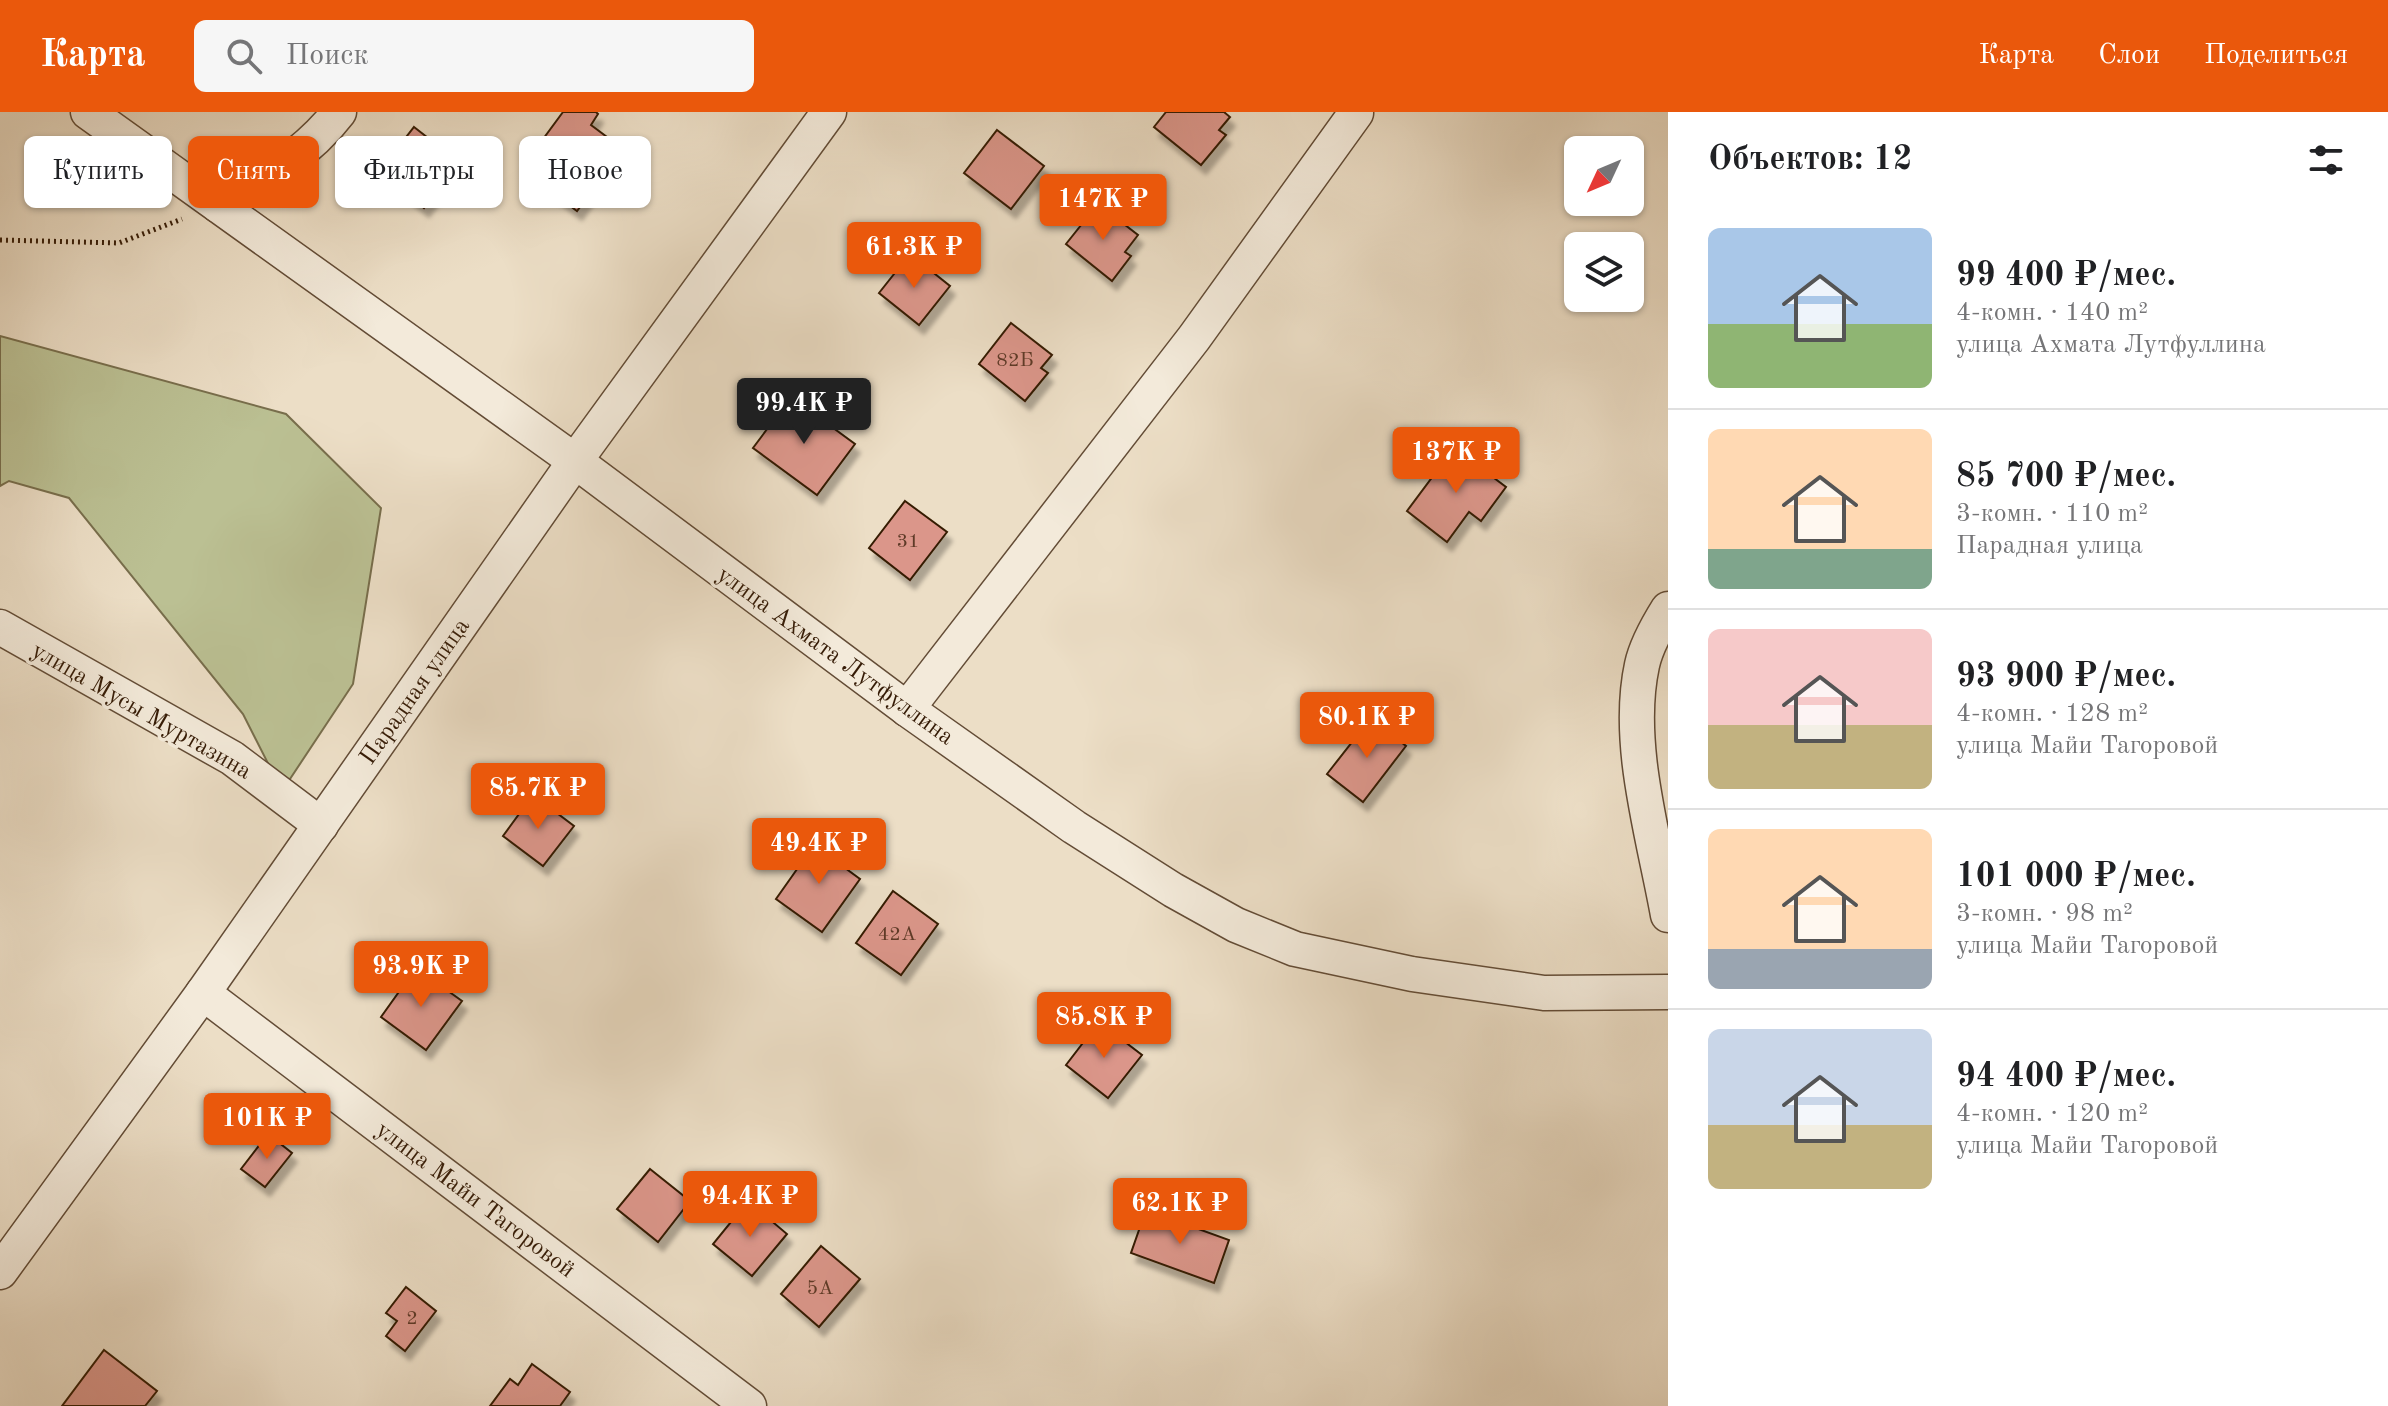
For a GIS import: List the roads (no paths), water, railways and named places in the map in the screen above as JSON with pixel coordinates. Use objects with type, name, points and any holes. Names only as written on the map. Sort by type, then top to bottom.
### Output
[{"type":"street","name":"улица Ахмата Лутфуллина","points":[[88,112],[188,184]]},
{"type":"street","points":[[319,136],[339,112]]},
{"type":"street","name":"Парадная улица","points":[[0,1272],[203,993],[575,461],[829,112]]},
{"type":"street","points":[[907,709],[1194,338],[1356,113]]},
{"type":"street","name":"улица Ахмата Лутфуллина","points":[[222,208],[575,461],[907,709],[1074,827],[1173,890],[1236,925],[1295,949],[1412,974],[1544,993],[1668,992]]},
{"type":"street","points":[[1668,609],[1643,662],[1637,707],[1642,772],[1668,915]]},
{"type":"street","name":"улица Мусы Муртазина","points":[[0,627],[232,758],[321,825]]},
{"type":"street","name":"улица Майи Тагоровой","points":[[203,993],[749,1406]]}]
